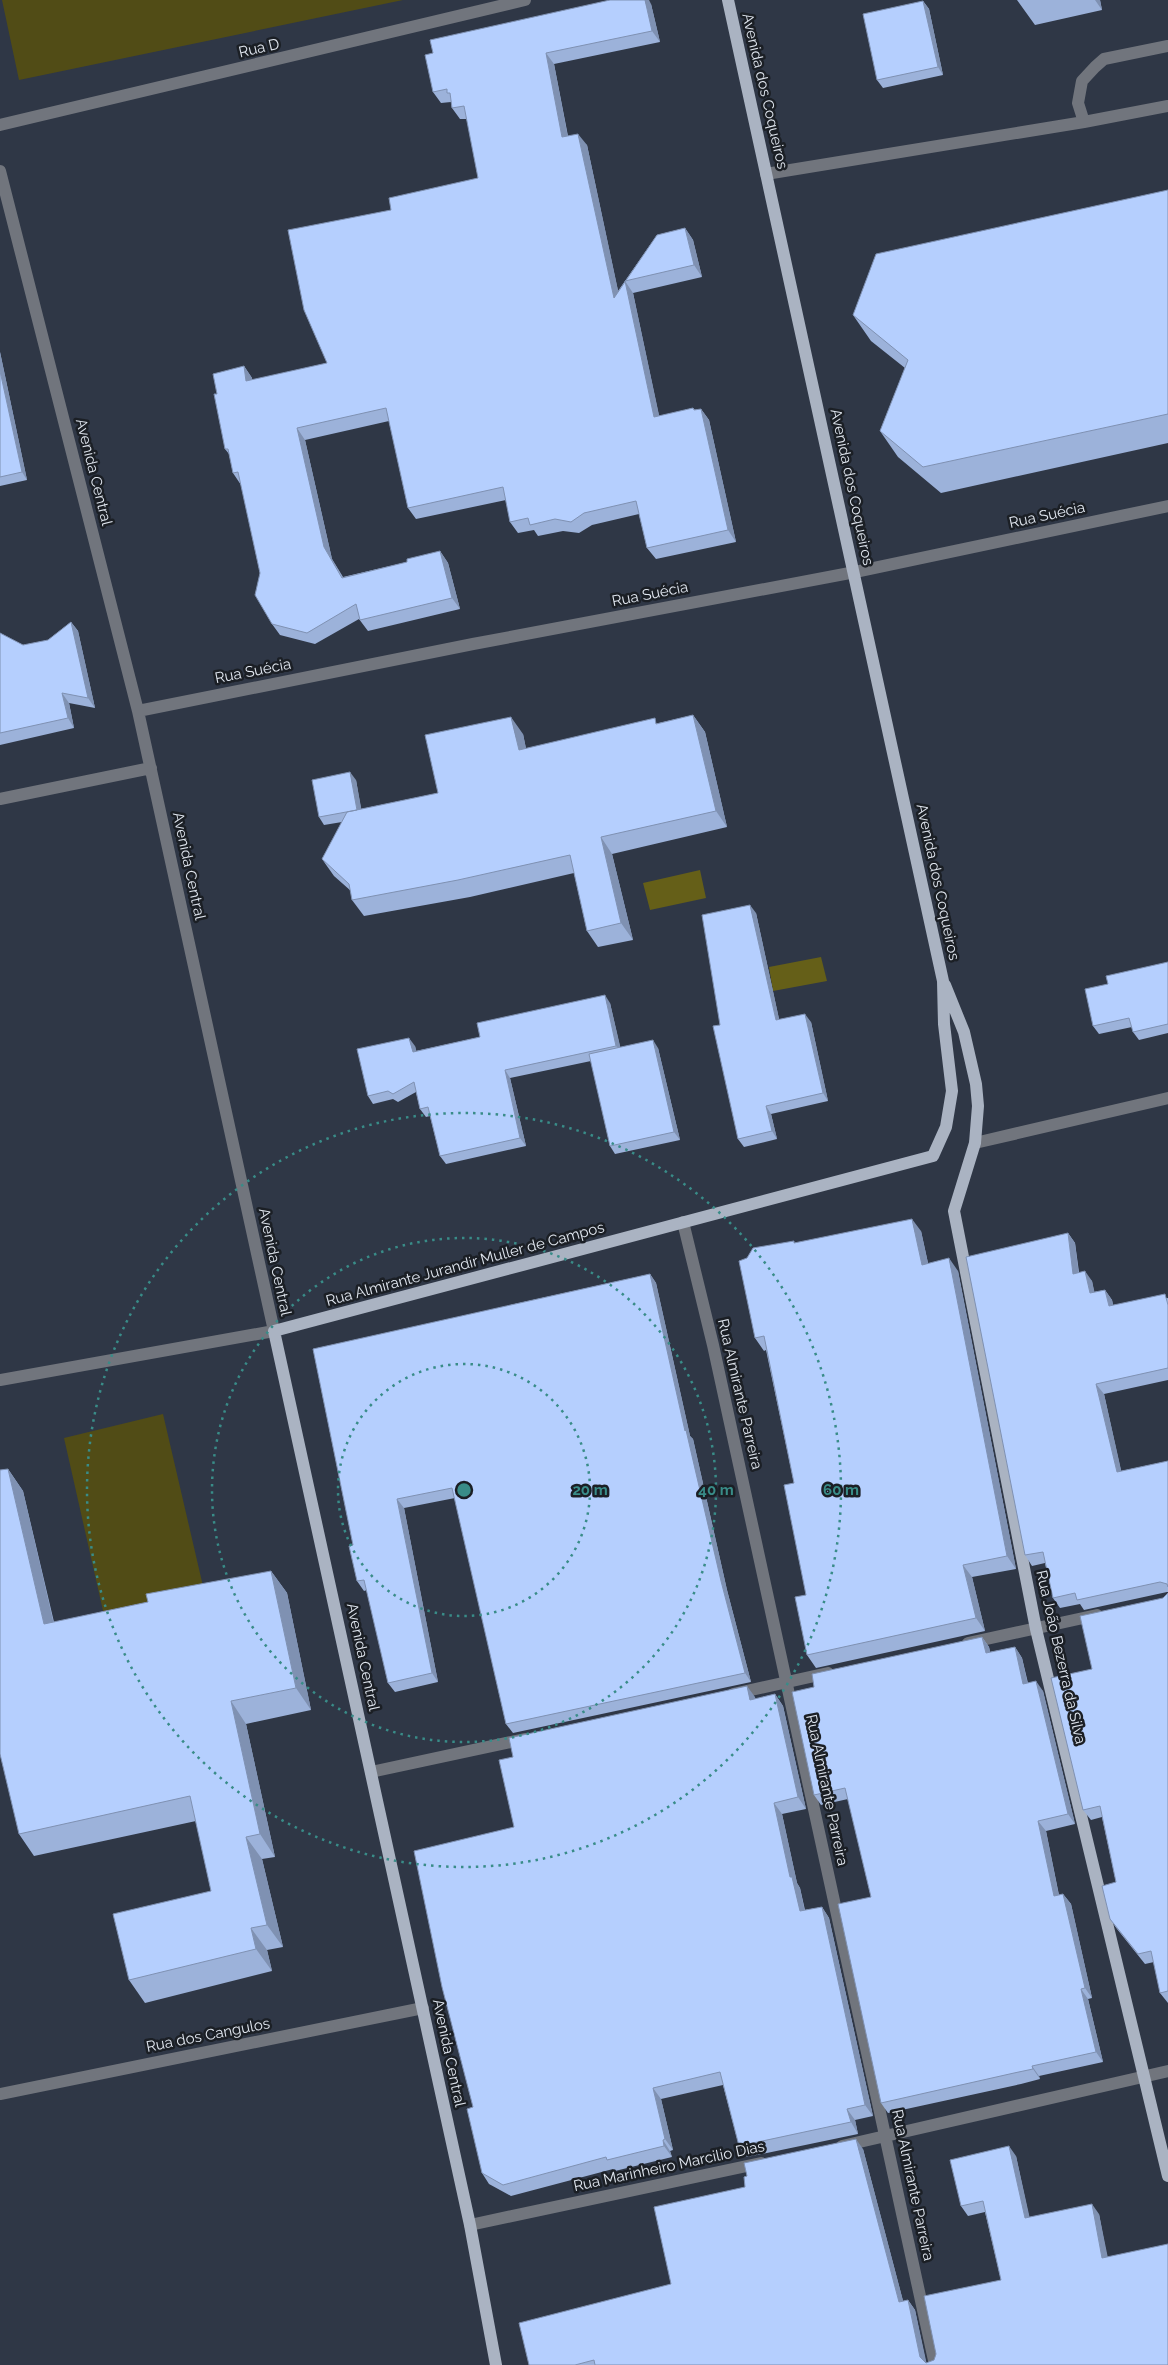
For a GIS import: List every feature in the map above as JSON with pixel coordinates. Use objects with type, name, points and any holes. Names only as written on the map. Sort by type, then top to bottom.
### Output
[{"type":"main road","name":"Avenida dos Coqueiros","points":[[728,0],[943,981]]},
{"type":"main road","name":"Rua João Bezerra da Silva","points":[[943,981],[964,1032],[976,1084],[978,1106],[975,1143],[954,1211],[1036,1629],[1168,2176]]},
{"type":"main road","name":"Rua Almirante Jurandir Muller de Campos","points":[[274,1332],[933,1156],[946,1126],[952,1091],[944,1024],[943,981]]},
{"type":"main road","name":"Avenida Central","points":[[274,1332],[470,2225],[496,2365]]},
{"type":"street","name":"Rua D","points":[[0,125],[525,0]]},
{"type":"street","points":[[1084,122],[1078,103],[1082,81],[1095,67],[1104,59],[1168,46]]},
{"type":"street","points":[[766,174],[1084,122],[1168,106]]},
{"type":"street","name":"Avenida Central","points":[[0,171],[138,711],[274,1332]]},
{"type":"street","name":"Rua Suécia","points":[[138,711],[473,644],[854,572],[1168,506]]},
{"type":"street","points":[[0,799],[151,768]]},
{"type":"street","points":[[975,1143],[1168,1098]]},
{"type":"street","name":"Rua Almirante Parreira","points":[[683,1222],[715,1354],[935,2365]]},
{"type":"street","name":"Rua Almirante Jurandir Muller de Campos","points":[[0,1380],[274,1332]]},
{"type":"street","points":[[959,1645],[1111,1612]]},
{"type":"street","points":[[719,1697],[844,1670]]},
{"type":"street","points":[[371,1772],[536,1736]]},
{"type":"street","name":"Rua dos Cangulos","points":[[0,2094],[423,2008]]},
{"type":"street","points":[[828,2148],[1168,2071]]},
{"type":"street","name":"Rua Marinheiro Marcilio Dias","points":[[470,2225],[770,2161]]},
{"type":"shaded area","points":[[2,0],[403,0],[19,80]]},
{"type":"shaded area","points":[[700,870],[706,898],[650,910],[643,883]]},
{"type":"shaded area","points":[[821,957],[827,981],[773,991],[769,967]]},
{"type":"shaded area","points":[[163,1414],[206,1599],[106,1624],[64,1438]]},
{"type":"building","points":[[610,0],[645,0],[652,31],[546,53],[562,137],[578,134],[614,298],[625,282],[654,417],[693,408],[694,410],[701,409],[728,530],[647,548],[636,501],[584,513],[571,522],[555,519],[530,525],[528,518],[510,522],[503,487],[408,508],[386,408],[297,428],[324,547],[342,578],[407,562],[407,559],[440,551],[452,598],[360,620],[356,604],[307,633],[272,624],[255,595],[260,573],[238,472],[233,473],[228,449],[225,449],[214,394],[217,394],[213,374],[244,366],[246,381],[327,363],[304,310],[288,230],[391,210],[389,198],[478,178],[464,106],[452,108],[450,93],[447,93],[447,89],[433,92],[425,55],[433,53],[430,40]]},
{"type":"building","points":[[923,1],[938,67],[877,80],[863,14]]},
{"type":"building","points":[[1168,190],[1168,414],[923,467],[880,431],[908,360],[853,315],[876,254]]},
{"type":"building","points":[[685,228],[694,265],[626,281],[657,235]]},
{"type":"building","points":[[0,371],[22,472],[0,477]]},
{"type":"building","points":[[71,622],[88,698],[62,693],[68,718],[0,733],[0,633],[23,645],[48,640]]},
{"type":"building","points":[[693,715],[716,811],[601,837],[621,923],[587,931],[570,855],[458,880],[352,900],[349,884],[322,859],[347,812],[438,793],[425,735],[511,717],[519,750],[655,718],[656,724]]},
{"type":"building","points":[[350,772],[357,810],[319,817],[312,780]]},
{"type":"building","points":[[750,905],[776,1020],[805,1014],[823,1093],[766,1106],[772,1131],[738,1139],[713,1026],[720,1025],[702,915]]},
{"type":"building","points":[[1168,962],[1168,1024],[1133,1032],[1129,1018],[1093,1026],[1085,989],[1108,984],[1106,976]]},
{"type":"building","points":[[605,995],[616,1046],[505,1070],[520,1138],[440,1156],[428,1107],[420,1109],[414,1082],[393,1094],[388,1091],[368,1096],[357,1049],[409,1038],[413,1052],[480,1037],[477,1023]]},
{"type":"building","points":[[653,1040],[674,1132],[610,1146],[589,1054]]},
{"type":"building","points":[[912,1219],[922,1265],[949,1258],[1007,1556],[963,1565],[976,1618],[807,1655],[795,1597],[806,1595],[784,1485],[794,1483],[764,1336],[755,1338],[739,1261],[747,1258],[753,1248],[794,1241],[794,1243]]},
{"type":"building","points":[[1068,1233],[1073,1274],[1085,1271],[1090,1293],[1105,1290],[1109,1306],[1165,1294],[1168,1305],[1168,1368],[1096,1384],[1117,1472],[1168,1461],[1168,1587],[1167,1584],[1160,1582],[1077,1600],[1075,1593],[1053,1598],[1043,1552],[1025,1555],[966,1257]]},
{"type":"building","points":[[650,1274],[685,1431],[745,1673],[506,1724],[452,1488],[397,1499],[432,1673],[388,1683],[364,1580],[357,1581],[349,1546],[353,1545],[313,1349]]},
{"type":"building","points":[[8,1469],[44,1624],[148,1602],[146,1594],[271,1571],[296,1688],[231,1701],[260,1834],[246,1837],[267,1925],[251,1928],[256,1949],[129,1980],[113,1914],[211,1891],[190,1796],[19,1834],[0,1754],[0,1470]]},
{"type":"building","points":[[1168,1593],[1168,1991],[1160,1993],[1151,1951],[1138,1954],[1110,1919],[1102,1886],[1116,1882],[1100,1806],[1083,1810],[1051,1678],[1092,1669],[1080,1616],[1163,1598]]},
{"type":"building","points":[[982,1637],[986,1653],[1015,1647],[1023,1684],[1036,1681],[1068,1814],[1038,1821],[1054,1896],[1063,1894],[1085,1988],[1081,1989],[1096,2052],[1032,2066],[1033,2069],[881,2103],[838,1904],[871,1897],[845,1788],[814,1795],[792,1692],[814,1687],[812,1674]]},
{"type":"building","points":[[747,1686],[750,1700],[775,1694],[798,1797],[774,1803],[790,1877],[792,1877],[800,1911],[822,1907],[865,2105],[847,2109],[851,2122],[739,2146],[720,2072],[653,2088],[665,2139],[663,2140],[664,2146],[607,2160],[606,2157],[503,2185],[482,2173],[467,2109],[473,2107],[442,1987],[414,1851],[514,1827],[499,1760],[513,1757],[509,1738]]},
{"type":"building","points":[[856,2139],[899,2302],[908,2300],[920,2357],[926,2363],[934,2360],[936,2354],[924,2296],[1001,2280],[983,2201],[961,2206],[950,2160],[1009,2146],[1025,2218],[1092,2204],[1102,2258],[1168,2244],[1168,2365],[595,2365],[594,2360],[575,2365],[529,2365],[519,2323],[671,2284],[654,2207],[745,2187],[744,2177],[747,2176],[744,2163]]}]
